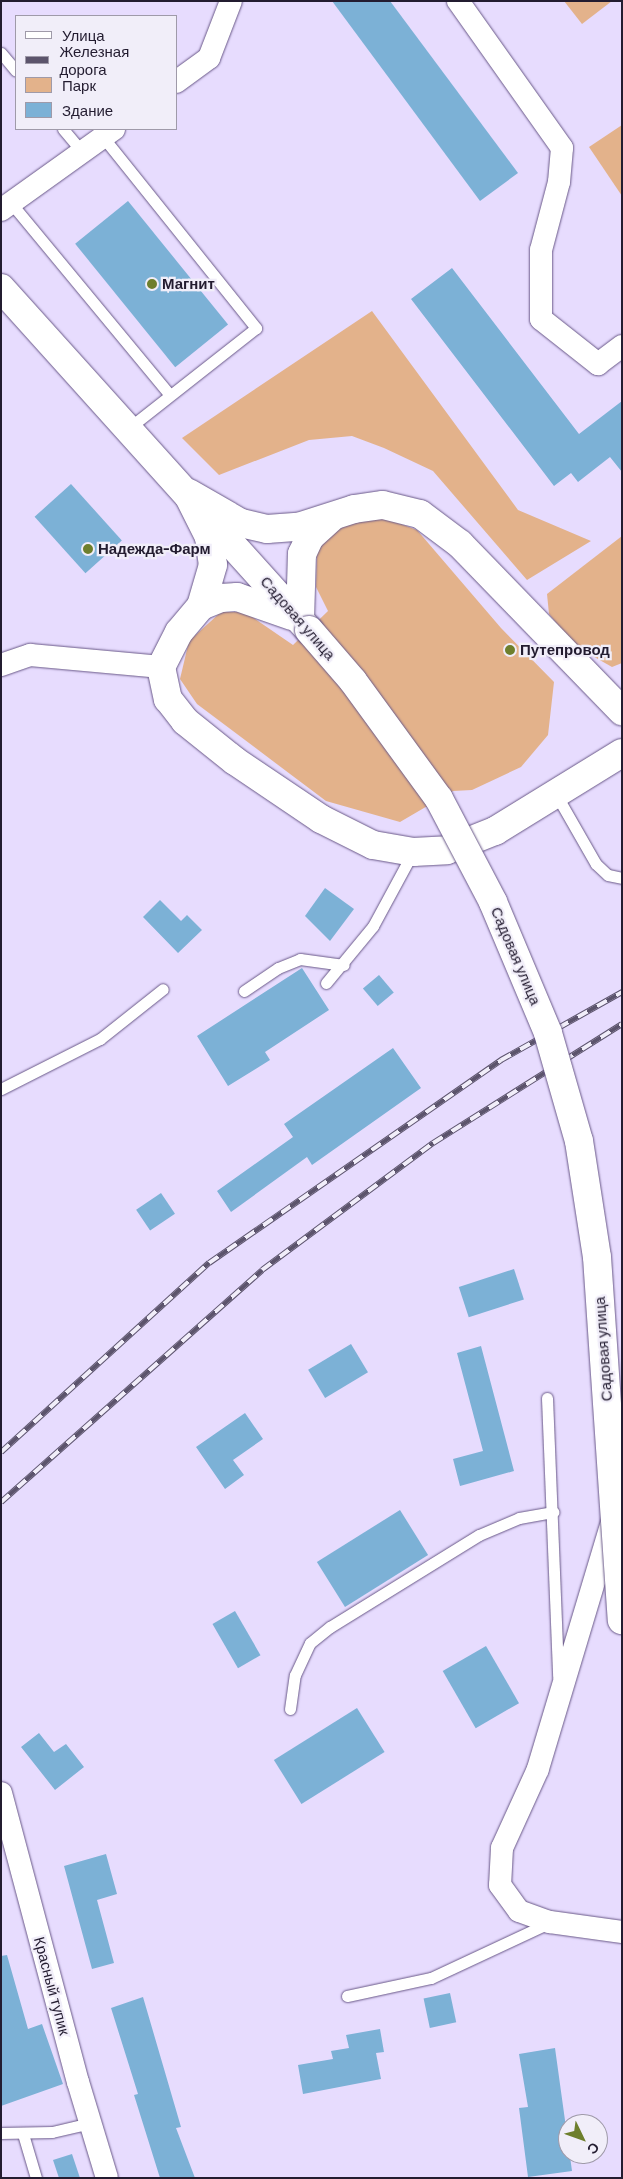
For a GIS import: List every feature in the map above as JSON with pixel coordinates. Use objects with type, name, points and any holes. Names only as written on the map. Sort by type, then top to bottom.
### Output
[{"type":"main road","name":"Садовая улица","points":[[1,288],[125,421],[353,681],[439,799],[493,902],[548,1033],[579,1141],[597,1257],[622,1620]]},
{"type":"main road","points":[[188,492],[241,523],[267,528],[298,526],[335,515],[383,506],[420,514],[441,528],[622,711]]},
{"type":"main road","points":[[188,492],[213,550],[213,565],[201,606],[178,632],[161,667],[168,699],[184,721],[281,795],[346,833],[373,845],[413,852],[447,850],[495,831],[557,796],[622,753]]},
{"type":"main road","points":[[201,606],[221,598],[237,597],[304,625],[302,554],[310,537],[335,515]]},
{"type":"street","points":[[178,81],[209,58],[231,1]]},
{"type":"street","points":[[458,1],[562,148],[559,182],[540,250],[540,319],[598,364],[622,346]]},
{"type":"street","points":[[6,207],[108,133]]},
{"type":"street","points":[[1,665],[30,655],[161,667]]},
{"type":"street","points":[[622,1492],[538,1769],[502,1848],[500,1884],[519,1911],[550,1922],[622,1932]]},
{"type":"street","name":"Красный тупик","points":[[1,1793],[90,2123],[107,2178]]},
{"type":"lane","points":[[1,53],[15,70]]},
{"type":"lane","points":[[64,130],[82,152]]},
{"type":"lane","points":[[108,133],[256,328],[169,394],[125,421]]},
{"type":"lane","points":[[6,207],[169,394]]},
{"type":"lane","points":[[557,796],[596,864],[608,875],[622,878]]},
{"type":"lane","points":[[326,983],[344,965],[373,926],[413,852]]},
{"type":"lane","points":[[244,991],[278,968],[300,959],[344,965]]},
{"type":"lane","points":[[1,1089],[100,1039],[164,989]]},
{"type":"lane","points":[[547,1398],[559,1696]]},
{"type":"lane","points":[[290,1708],[295,1675],[310,1643],[330,1627],[479,1535],[519,1518],[553,1512]]},
{"type":"lane","points":[[347,1996],[431,1978],[550,1922]]},
{"type":"lane","points":[[1,2133],[52,2132],[90,2123]]},
{"type":"lane","points":[[23,2134],[36,2178]]},
{"type":"green space","points":[[564,1],[612,1],[582,24]]},
{"type":"green space","points":[[622,125],[622,196],[589,147]]},
{"type":"green space","points":[[372,311],[518,510],[591,541],[527,580],[433,471],[384,448],[352,436],[309,440],[219,475],[182,438]]},
{"type":"green space","points":[[385,518],[417,530],[501,628],[554,682],[548,735],[521,767],[472,790],[453,791],[400,822],[326,801],[197,704],[180,679],[189,641],[221,612],[245,612],[293,645],[328,611],[316,587],[317,548],[340,522]]},
{"type":"green space","points":[[622,536],[622,663],[612,667],[575,646],[549,614],[547,594]]},
{"type":"building","points":[[332,1],[390,1],[518,173],[480,201]]},
{"type":"building","name":"Магнит","points":[[128,201],[228,325],[175,367],[75,244]]},
{"type":"building","points":[[452,268],[579,434],[622,401],[622,472],[610,457],[578,482],[571,473],[554,486],[411,299]]},
{"type":"building","points":[[71,484],[122,540],[85,573],[35,517]]},
{"type":"building","points":[[325,888],[354,909],[330,941],[305,916]]},
{"type":"building","points":[[160,900],[181,921],[187,915],[202,930],[178,953],[143,917]]},
{"type":"building","points":[[302,968],[329,1010],[265,1052],[270,1060],[228,1086],[197,1036]]},
{"type":"building","points":[[379,975],[394,993],[378,1006],[363,988]]},
{"type":"building","points":[[393,1048],[421,1088],[312,1165],[307,1157],[231,1212],[217,1191],[293,1137],[284,1124]]},
{"type":"building","points":[[161,1193],[175,1214],[150,1231],[136,1210]]},
{"type":"building","points":[[514,1269],[524,1299],[469,1317],[459,1287]]},
{"type":"building","points":[[351,1344],[368,1372],[325,1398],[308,1370]]},
{"type":"building","points":[[481,1346],[514,1471],[460,1486],[453,1459],[483,1451],[457,1353]]},
{"type":"building","points":[[245,1413],[263,1439],[233,1460],[244,1475],[225,1489],[196,1447]]},
{"type":"building","points":[[400,1510],[428,1555],[345,1607],[317,1562]]},
{"type":"building","points":[[235,1611],[260,1655],[238,1668],[212,1624]]},
{"type":"building","points":[[486,1646],[519,1703],[476,1728],[443,1671]]},
{"type":"building","points":[[357,1708],[385,1752],[301,1804],[274,1760]]},
{"type":"building","points":[[39,1733],[54,1752],[66,1744],[84,1767],[55,1790],[21,1747]]},
{"type":"building","points":[[106,1854],[117,1894],[97,1900],[114,1963],[92,1969],[64,1866]]},
{"type":"building","points":[[7,1955],[28,2029],[42,2024],[63,2084],[1,2106],[1,1956]]},
{"type":"building","points":[[450,1993],[456,2022],[430,2028],[424,1999]]},
{"type":"building","points":[[143,1997],[181,2127],[176,2128],[195,2178],[160,2178],[134,2095],[138,2094],[111,2008]]},
{"type":"building","points":[[380,2029],[384,2052],[376,2053],[381,2079],[303,2094],[298,2065],[333,2059],[331,2051],[349,2048],[346,2035]]},
{"type":"building","points":[[555,2048],[564,2114],[558,2114],[558,2164],[571,2164],[572,2171],[528,2177],[519,2108],[528,2107],[519,2054]]},
{"type":"building","points":[[72,2154],[80,2178],[59,2178],[53,2160]]},
{"type":"railway","points":[[1,1452],[209,1263],[501,1060],[622,992]]},
{"type":"railway","points":[[1,1502],[262,1270],[433,1143],[622,1024]]},
{"type":"place","name":"Магнит","points":[[152,284]]},
{"type":"place","name":"Надежда-Фарм","points":[[88,549]]},
{"type":"place","name":"Путепровод","points":[[510,650]]}]
